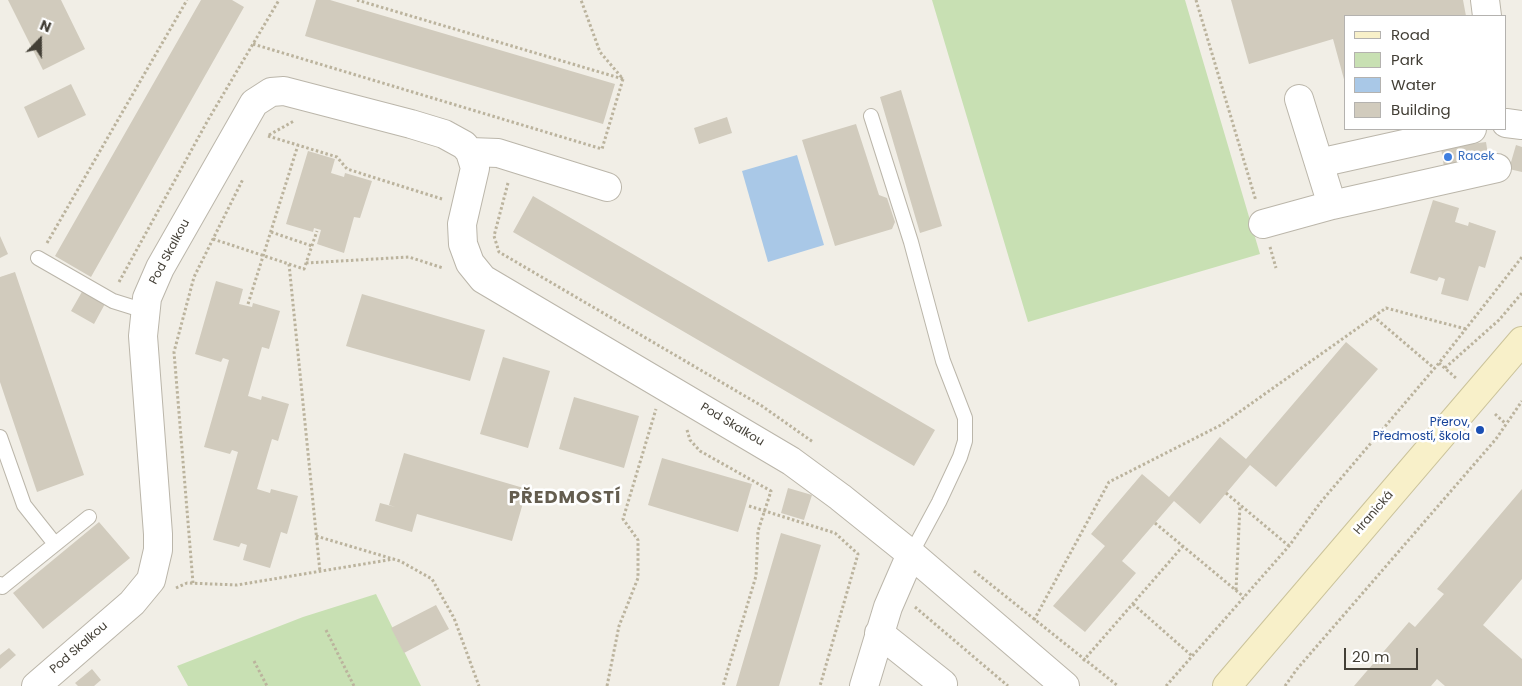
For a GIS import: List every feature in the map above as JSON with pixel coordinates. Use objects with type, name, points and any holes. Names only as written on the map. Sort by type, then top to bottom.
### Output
[{"type":"main road","name":"Hranická","points":[[1227,686],[1522,341]]},
{"type":"street","points":[[1485,0],[1487,15]]},
{"type":"street","name":"Pod Skalkou","points":[[36,686],[138,596],[147,586],[153,573],[158,550],[158,534],[143,336],[145,311],[152,284],[224,154],[254,103],[271,92],[299,94],[411,124],[456,139],[470,152],[475,168],[462,224],[463,244],[470,263],[482,279],[538,314],[770,448],[840,497],[911,554],[1064,685]]},
{"type":"street","points":[[1299,99],[1332,205]]},
{"type":"street","points":[[1507,123],[1522,125]]},
{"type":"street","points":[[1319,164],[1468,130]]},
{"type":"street","points":[[470,152],[498,153],[607,187]]},
{"type":"street","points":[[1263,224],[1332,205],[1496,168]]},
{"type":"street","points":[[864,686],[879,633],[911,554]]},
{"type":"street","points":[[879,633],[943,684],[942,686]]},
{"type":"lane","points":[[871,116],[911,242],[943,361],[965,418],[965,441],[960,457],[939,502],[911,554]]},
{"type":"lane","points":[[38,258],[110,299],[145,311]]},
{"type":"lane","points":[[0,437],[24,504],[55,544]]},
{"type":"lane","points":[[0,584],[2,587],[89,517]]},
{"type":"path","points":[[38,258],[187,0]]},
{"type":"path","points":[[110,299],[208,120],[279,0]]},
{"type":"path","points":[[357,0],[623,79]]},
{"type":"path","points":[[581,0],[600,52],[623,79]]},
{"type":"path","points":[[1196,0],[1263,224]]},
{"type":"path","points":[[253,44],[602,149],[623,79]]},
{"type":"path","points":[[262,142],[268,136],[297,120]]},
{"type":"path","points":[[248,304],[298,145]]},
{"type":"path","points":[[193,583],[174,352],[194,277],[244,178]]},
{"type":"path","points":[[213,239],[304,269],[317,231]]},
{"type":"path","points":[[271,232],[312,246]]},
{"type":"path","points":[[306,263],[410,257],[444,269]]},
{"type":"path","points":[[1166,686],[1289,546],[1320,503],[1466,330],[1522,258]]},
{"type":"path","points":[[289,264],[320,572]]},
{"type":"path","points":[[1445,368],[1498,320],[1522,293]]},
{"type":"path","points":[[1020,647],[1109,482],[1221,426],[1386,308],[1466,330]]},
{"type":"path","points":[[1373,316],[1434,368]]},
{"type":"path","points":[[607,686],[619,626],[638,578],[638,540],[623,519],[659,400]]},
{"type":"path","points":[[1285,686],[1297,669],[1496,439],[1522,401]]},
{"type":"path","points":[[723,686],[756,576],[758,531],[771,491]]},
{"type":"path","points":[[1226,493],[1289,546]]},
{"type":"path","points":[[1236,590],[1240,505]]},
{"type":"path","points":[[749,506],[836,533],[858,554],[820,686]]},
{"type":"path","points":[[1155,523],[1244,596]]},
{"type":"path","points":[[316,536],[394,559],[414,567],[432,579],[442,592],[454,618],[479,686]]},
{"type":"path","points":[[1064,685],[1184,546]]},
{"type":"path","points":[[187,583],[237,585],[394,559]]},
{"type":"path","points":[[895,590],[1008,686]]},
{"type":"path","points":[[1133,604],[1192,656]]},
{"type":"path","points":[[326,630],[354,686]]},
{"type":"path","points":[[254,660],[267,686]]},
{"type":"green space","points":[[932,0],[1185,0],[1260,254],[1028,322]]},
{"type":"green space","points":[[376,594],[421,686],[188,686],[177,666],[303,617]]},
{"type":"water","points":[[797,155],[824,245],[768,262],[742,171]]},
{"type":"building","points":[[8,0],[61,0],[85,49],[43,70]]},
{"type":"building","points":[[201,0],[232,0],[244,7],[91,277],[55,256]]},
{"type":"building","points":[[316,0],[330,0],[615,84],[603,124],[305,36]]},
{"type":"building","points":[[1231,0],[1463,0],[1466,15],[1344,15],[1344,79],[1333,39],[1249,64]]},
{"type":"building","points":[[71,84],[86,115],[38,138],[24,107]]},
{"type":"building","points":[[901,90],[942,226],[920,233],[880,97]]},
{"type":"building","points":[[727,117],[732,133],[699,144],[694,128]]},
{"type":"building","points":[[856,124],[879,195],[887,198],[895,222],[892,229],[835,246],[802,140]]},
{"type":"building","points":[[1486,142],[1489,161],[1444,167],[1441,148]]},
{"type":"building","points":[[1516,145],[1522,147],[1522,172],[1509,169]]},
{"type":"building","points":[[308,151],[335,159],[331,173],[344,177],[345,173],[372,181],[360,218],[354,217],[344,253],[317,244],[321,230],[314,228],[313,232],[286,224]]},
{"type":"building","points":[[533,196],[935,430],[914,466],[513,232]]},
{"type":"building","points":[[1433,200],[1459,208],[1455,222],[1468,226],[1469,222],[1496,231],[1485,268],[1479,266],[1468,301],[1441,294],[1445,279],[1439,277],[1437,281],[1410,273]]},
{"type":"building","points":[[0,236],[8,254],[0,258]]},
{"type":"building","points":[[15,272],[84,475],[37,492],[0,382],[0,277]]},
{"type":"building","points":[[216,281],[243,289],[239,304],[252,307],[253,303],[280,311],[269,349],[262,347],[248,396],[261,400],[262,396],[289,404],[278,441],[272,439],[257,489],[270,493],[271,489],[298,496],[287,534],[281,532],[270,568],[243,560],[247,545],[241,543],[239,547],[213,540],[238,452],[232,450],[230,454],[204,447],[229,360],[223,358],[221,362],[195,354]]},
{"type":"building","points":[[83,290],[106,302],[94,324],[71,311]]},
{"type":"building","points":[[362,294],[485,330],[470,381],[346,346]]},
{"type":"building","points":[[1346,342],[1378,369],[1276,487],[1250,465],[1200,524],[1174,501],[1122,561],[1136,573],[1085,632],[1053,606],[1105,546],[1091,534],[1142,474],[1169,497],[1220,437],[1246,459]]},
{"type":"building","points":[[503,357],[550,371],[528,448],[480,434]]},
{"type":"building","points":[[574,397],[639,416],[624,468],[559,449]]},
{"type":"building","points":[[404,453],[527,489],[512,541],[417,514],[412,532],[375,521],[380,503],[395,507],[389,505]]},
{"type":"building","points":[[662,458],[752,484],[738,532],[648,505]]},
{"type":"building","points":[[788,488],[812,495],[804,520],[781,513]]},
{"type":"building","points":[[1522,489],[1522,579],[1483,625],[1522,659],[1522,686],[1445,686],[1437,679],[1431,686],[1354,686],[1409,622],[1415,627],[1444,594],[1437,589]]},
{"type":"building","points":[[99,522],[130,558],[43,629],[13,593]]},
{"type":"building","points":[[781,533],[821,545],[779,686],[736,686]]},
{"type":"building","points":[[436,605],[449,629],[404,653],[391,628]]},
{"type":"building","points":[[9,648],[16,655],[0,669],[0,655]]},
{"type":"building","points":[[92,669],[101,680],[94,686],[78,686],[75,683]]},
{"type":"place","name":"Racek","points":[[1448,157]]},
{"type":"place","name":"Přerov, Předmostí, škola","points":[[1480,430]]},
{"type":"district","name":"PŘEDMOSTÍ","points":[[565,498]]}]
